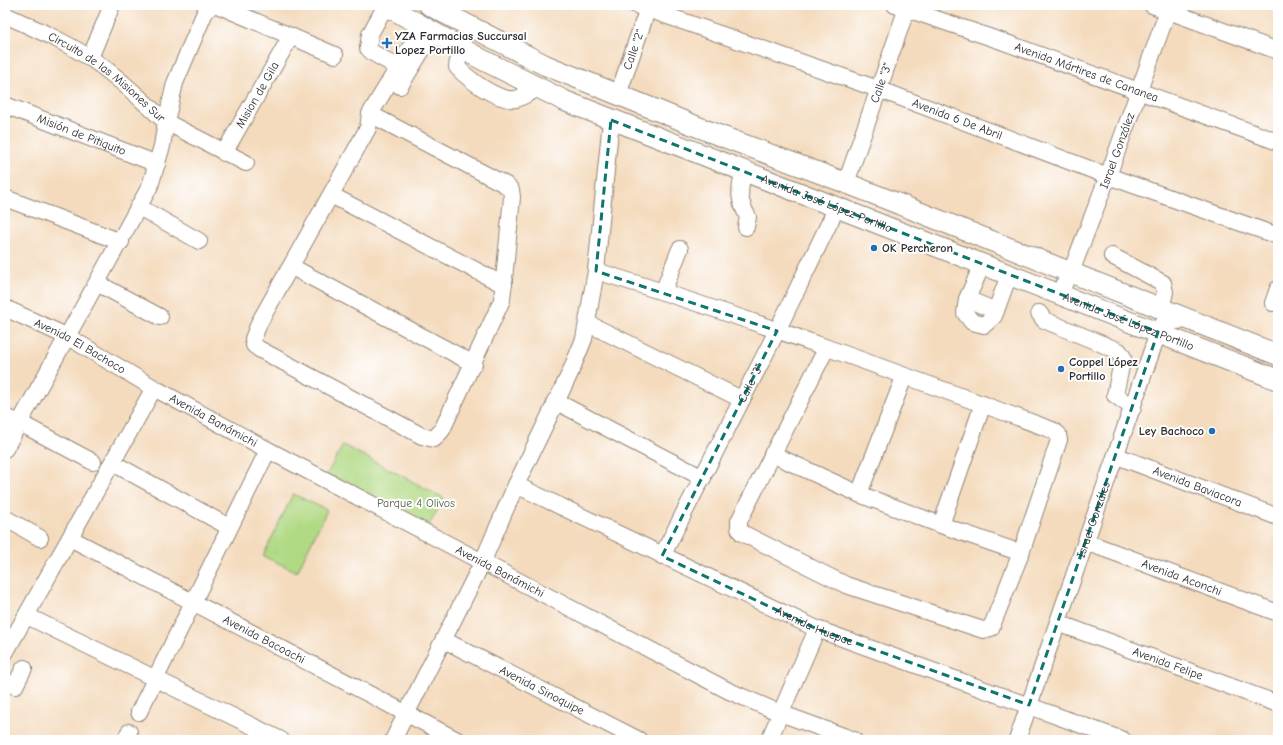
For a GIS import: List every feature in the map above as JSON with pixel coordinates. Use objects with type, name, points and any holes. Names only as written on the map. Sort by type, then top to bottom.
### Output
[{"type":"main road","name":"Avenida José López Portillo","points":[[385,5],[531,86],[565,102],[836,209],[1158,332],[1278,380]]},
{"type":"main road","name":"Avenida José López Portillo","points":[[429,5],[544,65],[713,133],[846,183],[1278,355]]},
{"type":"main road","points":[[538,88],[588,105],[606,102],[618,95]]},
{"type":"main road","points":[[611,120],[620,110],[630,108],[682,126],[713,133]]},
{"type":"street","points":[[90,58],[112,5]]},
{"type":"street","points":[[212,5],[205,12],[175,83],[166,122],[246,163]]},
{"type":"street","points":[[217,5],[335,55]]},
{"type":"street","points":[[385,5],[370,34],[368,48],[373,53],[398,67]]},
{"type":"street","points":[[1152,5],[1169,8],[1278,51]]},
{"type":"street","name":"Calle \"2\"","points":[[618,95],[644,6]]},
{"type":"street","name":"Avenida 6 De Abril","points":[[644,6],[878,89],[1108,176],[1278,236]]},
{"type":"street","name":"Calle \"3\"","points":[[846,183],[878,89],[903,6]]},
{"type":"street","name":"Avenida Mártires de Cananea","points":[[903,6],[1278,142]]},
{"type":"street","name":"Israel González","points":[[1059,294],[1071,272],[1108,176],[1169,8]]},
{"type":"street","name":"Circuito de las Misiones Sur","points":[[5,449],[121,242],[150,186],[157,164],[166,122],[132,91],[90,58],[11,12]]},
{"type":"street","points":[[372,121],[398,67],[428,29]]},
{"type":"street","points":[[372,121],[506,185],[511,190],[512,196],[504,285],[499,309],[439,435],[434,439],[422,436],[254,345],[253,339],[259,323],[292,267],[372,121],[428,29]]},
{"type":"street","name":"Mision de Gila","points":[[224,153],[290,36]]},
{"type":"street","name":"Misión de Pitiquito","points":[[5,105],[157,164]]},
{"type":"street","points":[[393,740],[482,563],[516,485],[578,354],[587,323],[596,271],[611,120]]},
{"type":"street","points":[[743,172],[739,193],[748,217],[746,227]]},
{"type":"street","points":[[331,195],[504,285]]},
{"type":"street","points":[[5,198],[121,242]]},
{"type":"street","points":[[139,207],[199,241]]},
{"type":"street","name":"Calle \"3\"","points":[[662,556],[777,331],[836,209]]},
{"type":"street","points":[[663,292],[680,249]]},
{"type":"street","points":[[1112,256],[1163,283],[1165,292],[1162,309]]},
{"type":"street","points":[[982,265],[967,299],[996,311],[1009,275]]},
{"type":"street","points":[[292,267],[474,364]]},
{"type":"street","points":[[596,271],[663,292],[826,348],[983,404],[1052,430],[1058,434],[1059,440],[1021,553],[993,625],[987,630],[846,584],[742,533],[739,528],[739,521],[826,348]]},
{"type":"street","points":[[97,283],[160,317]]},
{"type":"street","name":"Avenida El Bachoco","points":[[5,308],[68,337],[154,388]]},
{"type":"street","points":[[1039,313],[1044,320],[1119,351],[1123,357],[1115,395],[1133,408]]},
{"type":"street","points":[[1158,332],[1160,327],[1166,322],[1187,320]]},
{"type":"street","points":[[587,323],[742,399]]},
{"type":"street","name":"Israel Gonzáles","points":[[1017,740],[1117,456],[1158,332]]},
{"type":"street","points":[[859,494],[904,377]]},
{"type":"street","points":[[5,653],[154,388]]},
{"type":"street","name":"Avenida Banámichi","points":[[154,388],[482,563],[729,691],[780,714],[854,740]]},
{"type":"street","points":[[555,401],[703,478]]},
{"type":"street","points":[[941,526],[983,404]]},
{"type":"street","points":[[5,417],[20,423],[93,462]]},
{"type":"street","points":[[139,712],[268,450]]},
{"type":"street","points":[[772,454],[859,494],[941,526],[1021,553]]},
{"type":"street","name":"Avenida Baviacora","points":[[1117,456],[1278,516]]},
{"type":"street","points":[[113,463],[229,527]]},
{"type":"street","name":"Avenida Huepac","points":[[516,485],[817,629],[1123,740]]},
{"type":"street","points":[[5,518],[40,538]]},
{"type":"street","name":"Avenida Bacoachi","points":[[70,538],[457,740]]},
{"type":"street","name":"Avenida Aconchi","points":[[1086,542],[1278,613]]},
{"type":"street","points":[[27,616],[281,740]]},
{"type":"street","name":"Avenida Felipe","points":[[1058,623],[1278,704]]},
{"type":"street","points":[[769,740],[817,629]]},
{"type":"street","name":"Avenida Sinoquipe","points":[[444,640],[639,740]]},
{"type":"street","points":[[5,682],[15,686],[24,668]]},
{"type":"highlighted area","points":[[611,120],[1158,332],[1029,705],[817,629],[662,556],[777,331],[596,271]]},
{"type":"green space","name":"Parque 4 Olivos","points":[[343,445],[444,498],[427,529],[326,476]]},
{"type":"green space","points":[[293,494],[327,510],[297,572],[263,556]]},
{"type":"place","name":"YZA Farmacias Succursal Lopez Portillo","points":[[387,43]]},
{"type":"place","name":"OK Percheron","points":[[874,248]]},
{"type":"place","name":"Coppel López Portillo","points":[[1061,369]]},
{"type":"place","name":"Ley Bachoco","points":[[1212,431]]}]
